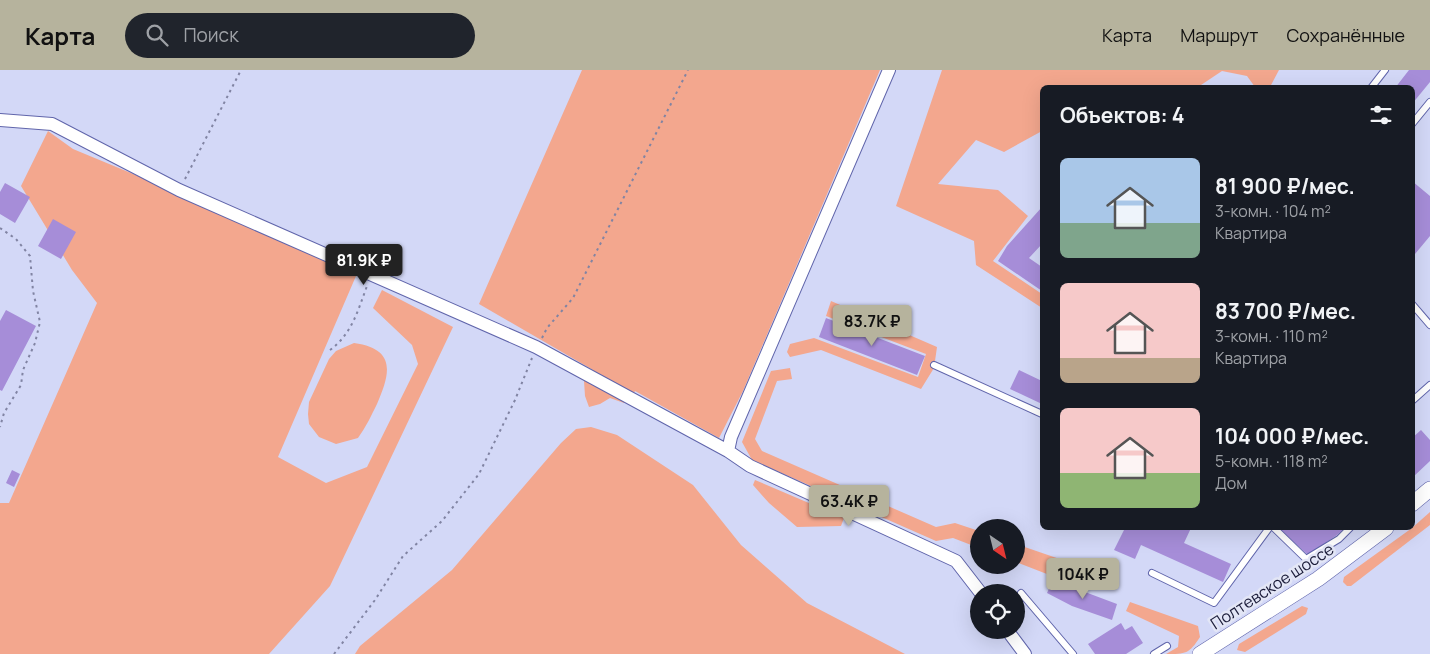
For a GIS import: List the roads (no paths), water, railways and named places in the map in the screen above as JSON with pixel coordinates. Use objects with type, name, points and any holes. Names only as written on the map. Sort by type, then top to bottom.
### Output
[{"type":"street","points":[[728,451],[730,437],[889,70]]},
{"type":"street","points":[[0,120],[52,124],[179,190],[536,347],[728,451],[750,466],[956,561],[974,584]]},
{"type":"street","points":[[1415,501],[1430,488]]},
{"type":"street","name":"Полтевское шоссе","points":[[1200,654],[1318,579],[1383,530]]},
{"type":"street","points":[[1014,639],[1025,654]]},
{"type":"lane","points":[[1374,85],[1386,70]]},
{"type":"lane","points":[[1415,120],[1430,102]]},
{"type":"lane","points":[[1415,308],[1430,325]]},
{"type":"lane","points":[[934,365],[1040,413]]},
{"type":"lane","points":[[1415,398],[1430,385]]},
{"type":"lane","points":[[1152,573],[1214,604],[1268,530]]},
{"type":"lane","points":[[1276,530],[1306,559],[1339,539],[1348,530]]},
{"type":"lane","points":[[1025,598],[1073,654]]},
{"type":"lane","points":[[1154,654],[1167,646]]}]
